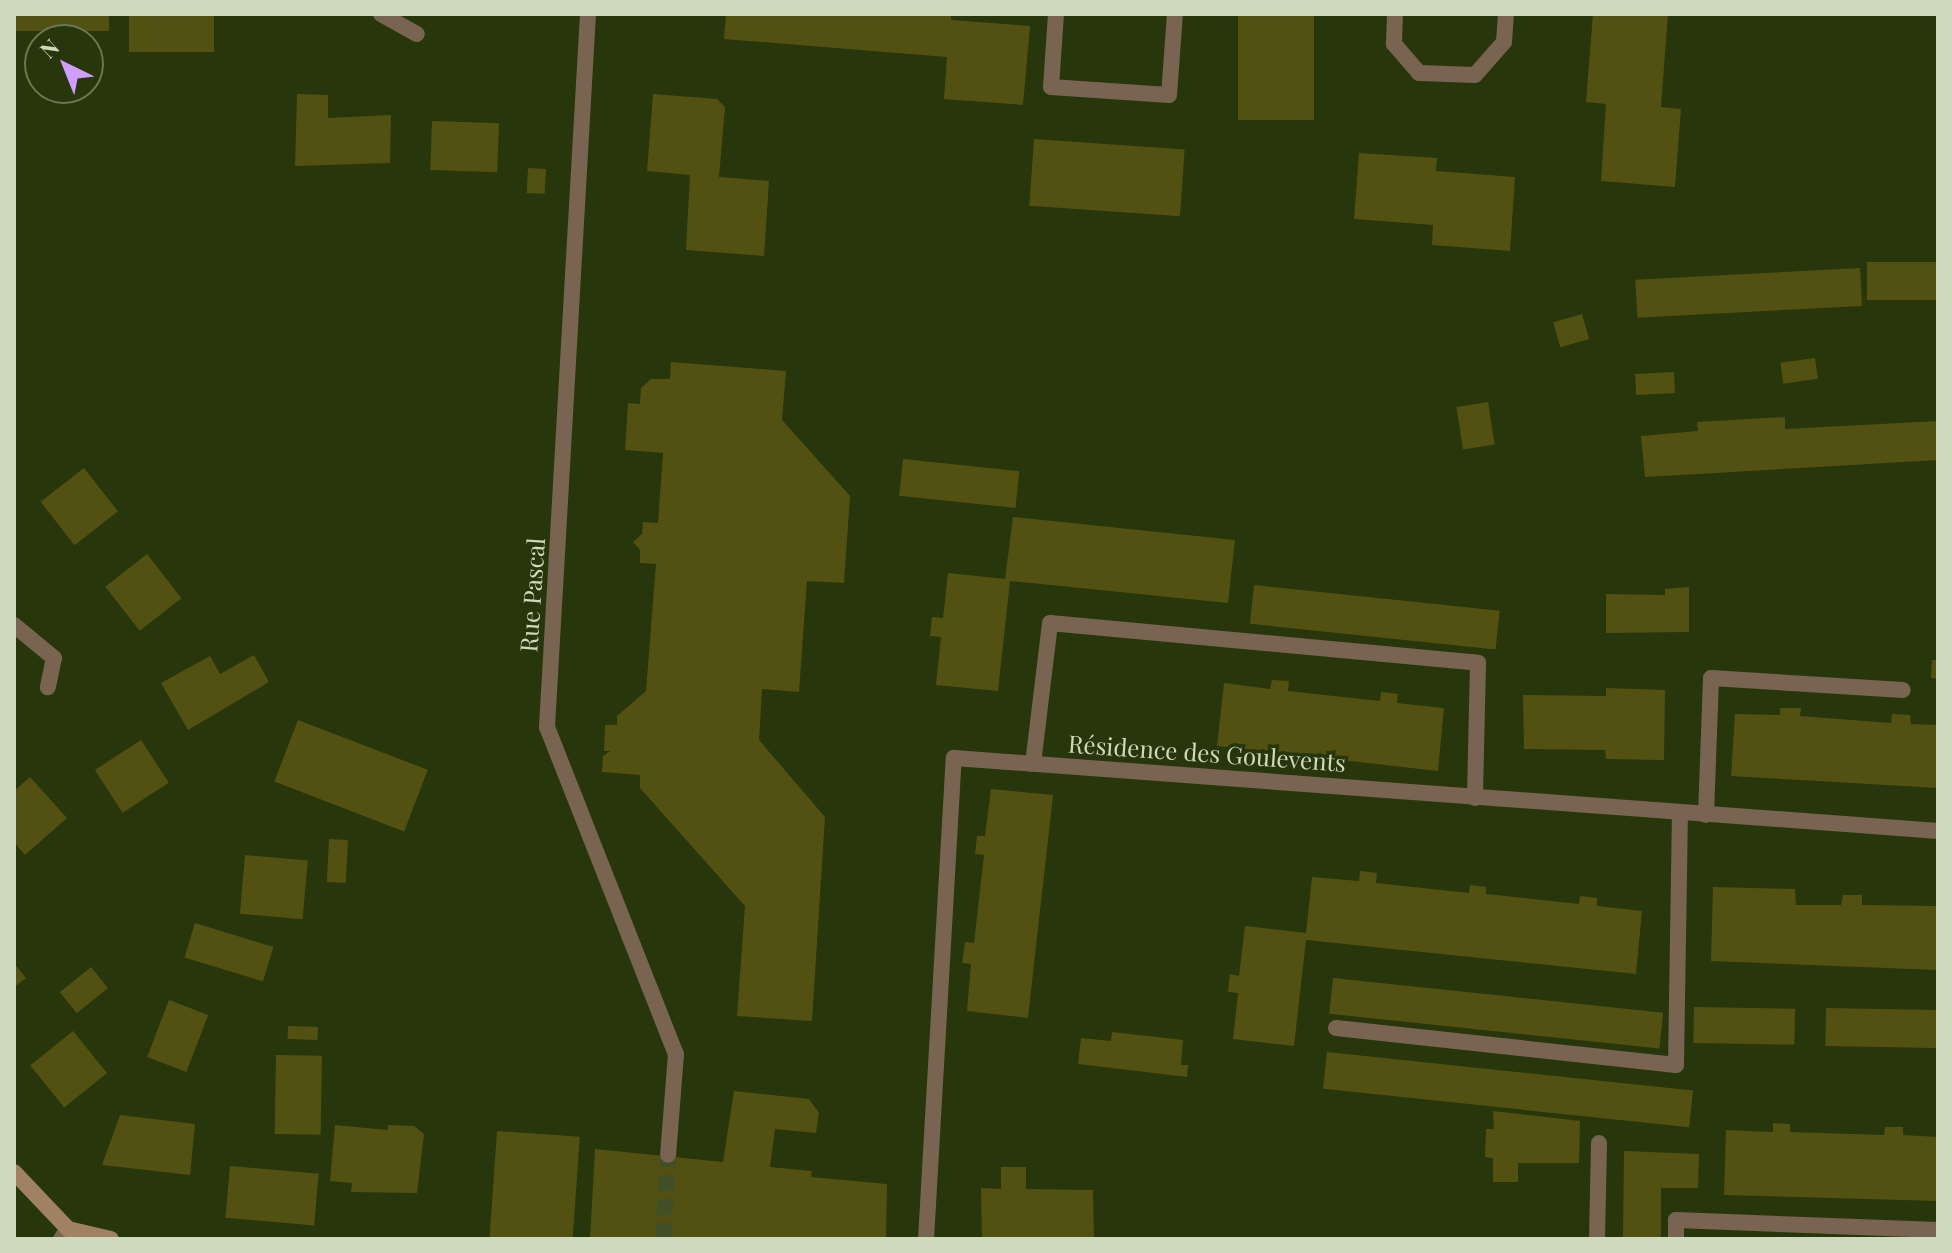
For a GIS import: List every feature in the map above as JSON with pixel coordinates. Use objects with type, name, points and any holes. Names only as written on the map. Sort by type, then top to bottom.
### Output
[{"type":"street","points":[[381,14],[417,34]]},
{"type":"street","name":"Rue Pascal","points":[[588,14],[547,727],[676,1054],[668,1155]]},
{"type":"street","points":[[1056,14],[1051,87],[1169,95],[1175,14]]},
{"type":"street","points":[[1395,14],[1394,44],[1419,73],[1475,75],[1504,42],[1506,14]]},
{"type":"street","points":[[1033,764],[1050,623],[1478,663],[1475,798]]},
{"type":"street","points":[[14,625],[54,658],[48,687]]},
{"type":"street","points":[[1706,815],[1711,678],[1903,690]]},
{"type":"street","name":"Résidence des Goulevents","points":[[926,1239],[954,758],[1938,831]]},
{"type":"street","points":[[1336,1028],[1676,1065],[1680,813]]},
{"type":"street","points":[[1597,1239],[1599,1143]]},
{"type":"street","points":[[14,1172],[64,1234],[111,1239]]},
{"type":"street","points":[[1676,1239],[1676,1220],[1938,1230]]},
{"type":"building","points":[[14,14],[109,14],[109,31],[104,31],[104,24],[24,24],[24,31],[14,31]]},
{"type":"building","points":[[129,14],[214,14],[214,52],[129,52]]},
{"type":"building","points":[[726,14],[951,14],[951,20],[1030,26],[1023,105],[944,99],[947,57],[724,39]]},
{"type":"building","points":[[1238,14],[1314,14],[1314,120],[1238,120]]},
{"type":"building","points":[[1593,14],[1668,14],[1661,107],[1681,109],[1675,187],[1601,181],[1606,104],[1586,102]]},
{"type":"building","points":[[297,94],[328,95],[328,118],[391,115],[390,163],[295,166]]},
{"type":"building","points":[[653,94],[717,99],[725,107],[719,177],[769,181],[764,256],[686,250],[690,175],[647,171]]},
{"type":"building","points":[[432,121],[499,123],[497,172],[430,170]]},
{"type":"building","points":[[1034,139],[1185,150],[1180,216],[1029,206]]},
{"type":"building","points":[[1359,153],[1437,158],[1436,171],[1515,177],[1510,251],[1432,245],[1433,225],[1354,219]]},
{"type":"building","points":[[528,168],[546,169],[545,194],[527,193]]},
{"type":"building","points":[[1867,262],[1938,262],[1938,300],[1867,300]]},
{"type":"building","points":[[1860,268],[1862,306],[1637,318],[1635,280]]},
{"type":"building","points":[[1582,314],[1589,339],[1560,347],[1553,322]]},
{"type":"building","points":[[1815,358],[1818,379],[1783,384],[1780,363]]},
{"type":"building","points":[[671,362],[786,371],[782,420],[850,496],[844,583],[807,581],[799,692],[762,689],[759,740],[825,817],[812,1021],[737,1016],[745,906],[640,788],[640,775],[602,772],[603,756],[610,751],[604,751],[605,725],[617,725],[617,716],[646,691],[656,564],[640,563],[640,550],[633,542],[642,534],[643,522],[658,523],[663,453],[625,450],[628,403],[640,404],[641,388],[651,379],[670,379]]},
{"type":"building","points":[[1674,372],[1675,393],[1636,395],[1635,374]]},
{"type":"building","points":[[1488,402],[1495,444],[1463,449],[1456,407]]},
{"type":"building","points":[[1785,417],[1785,429],[1938,421],[1938,460],[1645,477],[1641,436],[1698,431],[1697,422]]},
{"type":"building","points":[[903,459],[1019,471],[1015,508],[899,496]]},
{"type":"building","points":[[84,468],[118,511],[75,545],[41,502]]},
{"type":"building","points":[[1013,517],[1235,540],[1228,603],[1010,581],[998,691],[936,685],[941,637],[930,636],[932,617],[943,618],[948,573],[1005,579]]},
{"type":"building","points":[[147,554],[181,598],[140,631],[105,587]]},
{"type":"building","points":[[1254,585],[1500,611],[1496,650],[1250,624]]},
{"type":"building","points":[[1689,587],[1689,632],[1606,633],[1606,594],[1665,595],[1665,589]]},
{"type":"building","points":[[254,655],[269,682],[188,730],[161,683],[210,656],[220,674]]},
{"type":"building","points":[[1932,660],[1938,660],[1938,679],[1931,678]]},
{"type":"building","points":[[1272,680],[1289,681],[1288,691],[1380,701],[1381,692],[1398,694],[1397,703],[1444,708],[1438,771],[1217,746],[1224,683],[1270,689]]},
{"type":"building","points":[[1606,688],[1665,690],[1664,760],[1606,759],[1605,750],[1524,749],[1523,695],[1606,696]]},
{"type":"building","points":[[1780,708],[1801,708],[1800,716],[1891,723],[1892,714],[1910,715],[1911,724],[1938,725],[1938,788],[1731,776],[1735,714],[1780,715]]},
{"type":"building","points":[[298,720],[428,770],[404,831],[274,782]]},
{"type":"building","points":[[141,740],[169,783],[123,813],[95,770]]},
{"type":"building","points":[[30,777],[67,818],[25,855],[14,842],[14,791]]},
{"type":"building","points":[[991,789],[1053,795],[1028,1018],[967,1011],[971,964],[962,963],[965,942],[974,943],[984,855],[975,854],[977,836],[985,836]]},
{"type":"building","points":[[329,839],[348,840],[346,883],[327,882]]},
{"type":"building","points":[[245,855],[308,860],[303,919],[240,914]]},
{"type":"building","points":[[1360,871],[1377,873],[1376,883],[1469,893],[1470,885],[1486,887],[1486,894],[1579,904],[1580,896],[1597,898],[1597,906],[1642,911],[1636,974],[1306,940],[1294,1046],[1233,1039],[1238,993],[1228,992],[1230,974],[1239,976],[1245,926],[1306,933],[1312,877],[1359,881]]},
{"type":"building","points":[[1713,887],[1795,889],[1796,905],[1841,905],[1843,895],[1862,895],[1862,905],[1938,906],[1938,970],[1711,961]]},
{"type":"building","points":[[195,923],[273,947],[263,981],[184,957]]},
{"type":"building","points":[[14,963],[26,978],[14,987]]},
{"type":"building","points":[[91,967],[108,988],[77,1013],[60,992]]},
{"type":"building","points":[[1333,978],[1663,1013],[1659,1049],[1329,1014]]},
{"type":"building","points":[[169,1000],[208,1015],[186,1072],[147,1057]]},
{"type":"building","points":[[1694,1007],[1795,1009],[1794,1045],[1693,1043]]},
{"type":"building","points":[[1826,1008],[1938,1010],[1937,1048],[1825,1046]]},
{"type":"building","points":[[288,1026],[318,1027],[318,1040],[288,1039]]},
{"type":"building","points":[[73,1031],[107,1073],[64,1108],[30,1066]]},
{"type":"building","points":[[1112,1032],[1183,1040],[1181,1065],[1188,1065],[1187,1077],[1078,1064],[1081,1038],[1111,1041]]},
{"type":"building","points":[[1327,1052],[1693,1090],[1689,1127],[1323,1089]]},
{"type":"building","points":[[276,1055],[322,1056],[321,1135],[275,1134]]},
{"type":"building","points":[[734,1091],[809,1099],[819,1113],[816,1133],[775,1129],[770,1167],[812,1171],[811,1177],[887,1184],[886,1239],[590,1239],[595,1149],[723,1162]]},
{"type":"building","points":[[1493,1111],[1580,1121],[1579,1163],[1518,1163],[1518,1182],[1493,1182],[1493,1158],[1485,1157],[1486,1129],[1494,1129]]},
{"type":"building","points":[[120,1115],[195,1124],[190,1175],[102,1165]]},
{"type":"building","points":[[1773,1123],[1790,1124],[1790,1132],[1884,1135],[1885,1127],[1903,1127],[1903,1135],[1938,1137],[1938,1201],[1724,1195],[1726,1130],[1773,1132]]},
{"type":"building","points":[[335,1125],[388,1130],[388,1125],[414,1126],[424,1134],[417,1193],[351,1192],[352,1183],[330,1181]]},
{"type":"building","points":[[497,1131],[580,1137],[573,1239],[490,1238]]},
{"type":"building","points":[[1624,1151],[1699,1154],[1698,1188],[1661,1188],[1661,1239],[1623,1239]]},
{"type":"building","points":[[230,1166],[319,1174],[314,1226],[225,1218]]},
{"type":"building","points":[[1001,1167],[1026,1167],[1026,1189],[1093,1190],[1094,1239],[982,1239],[981,1188],[1001,1189]]},
{"type":"tunnel","points":[[663,1239],[668,1155]]}]
